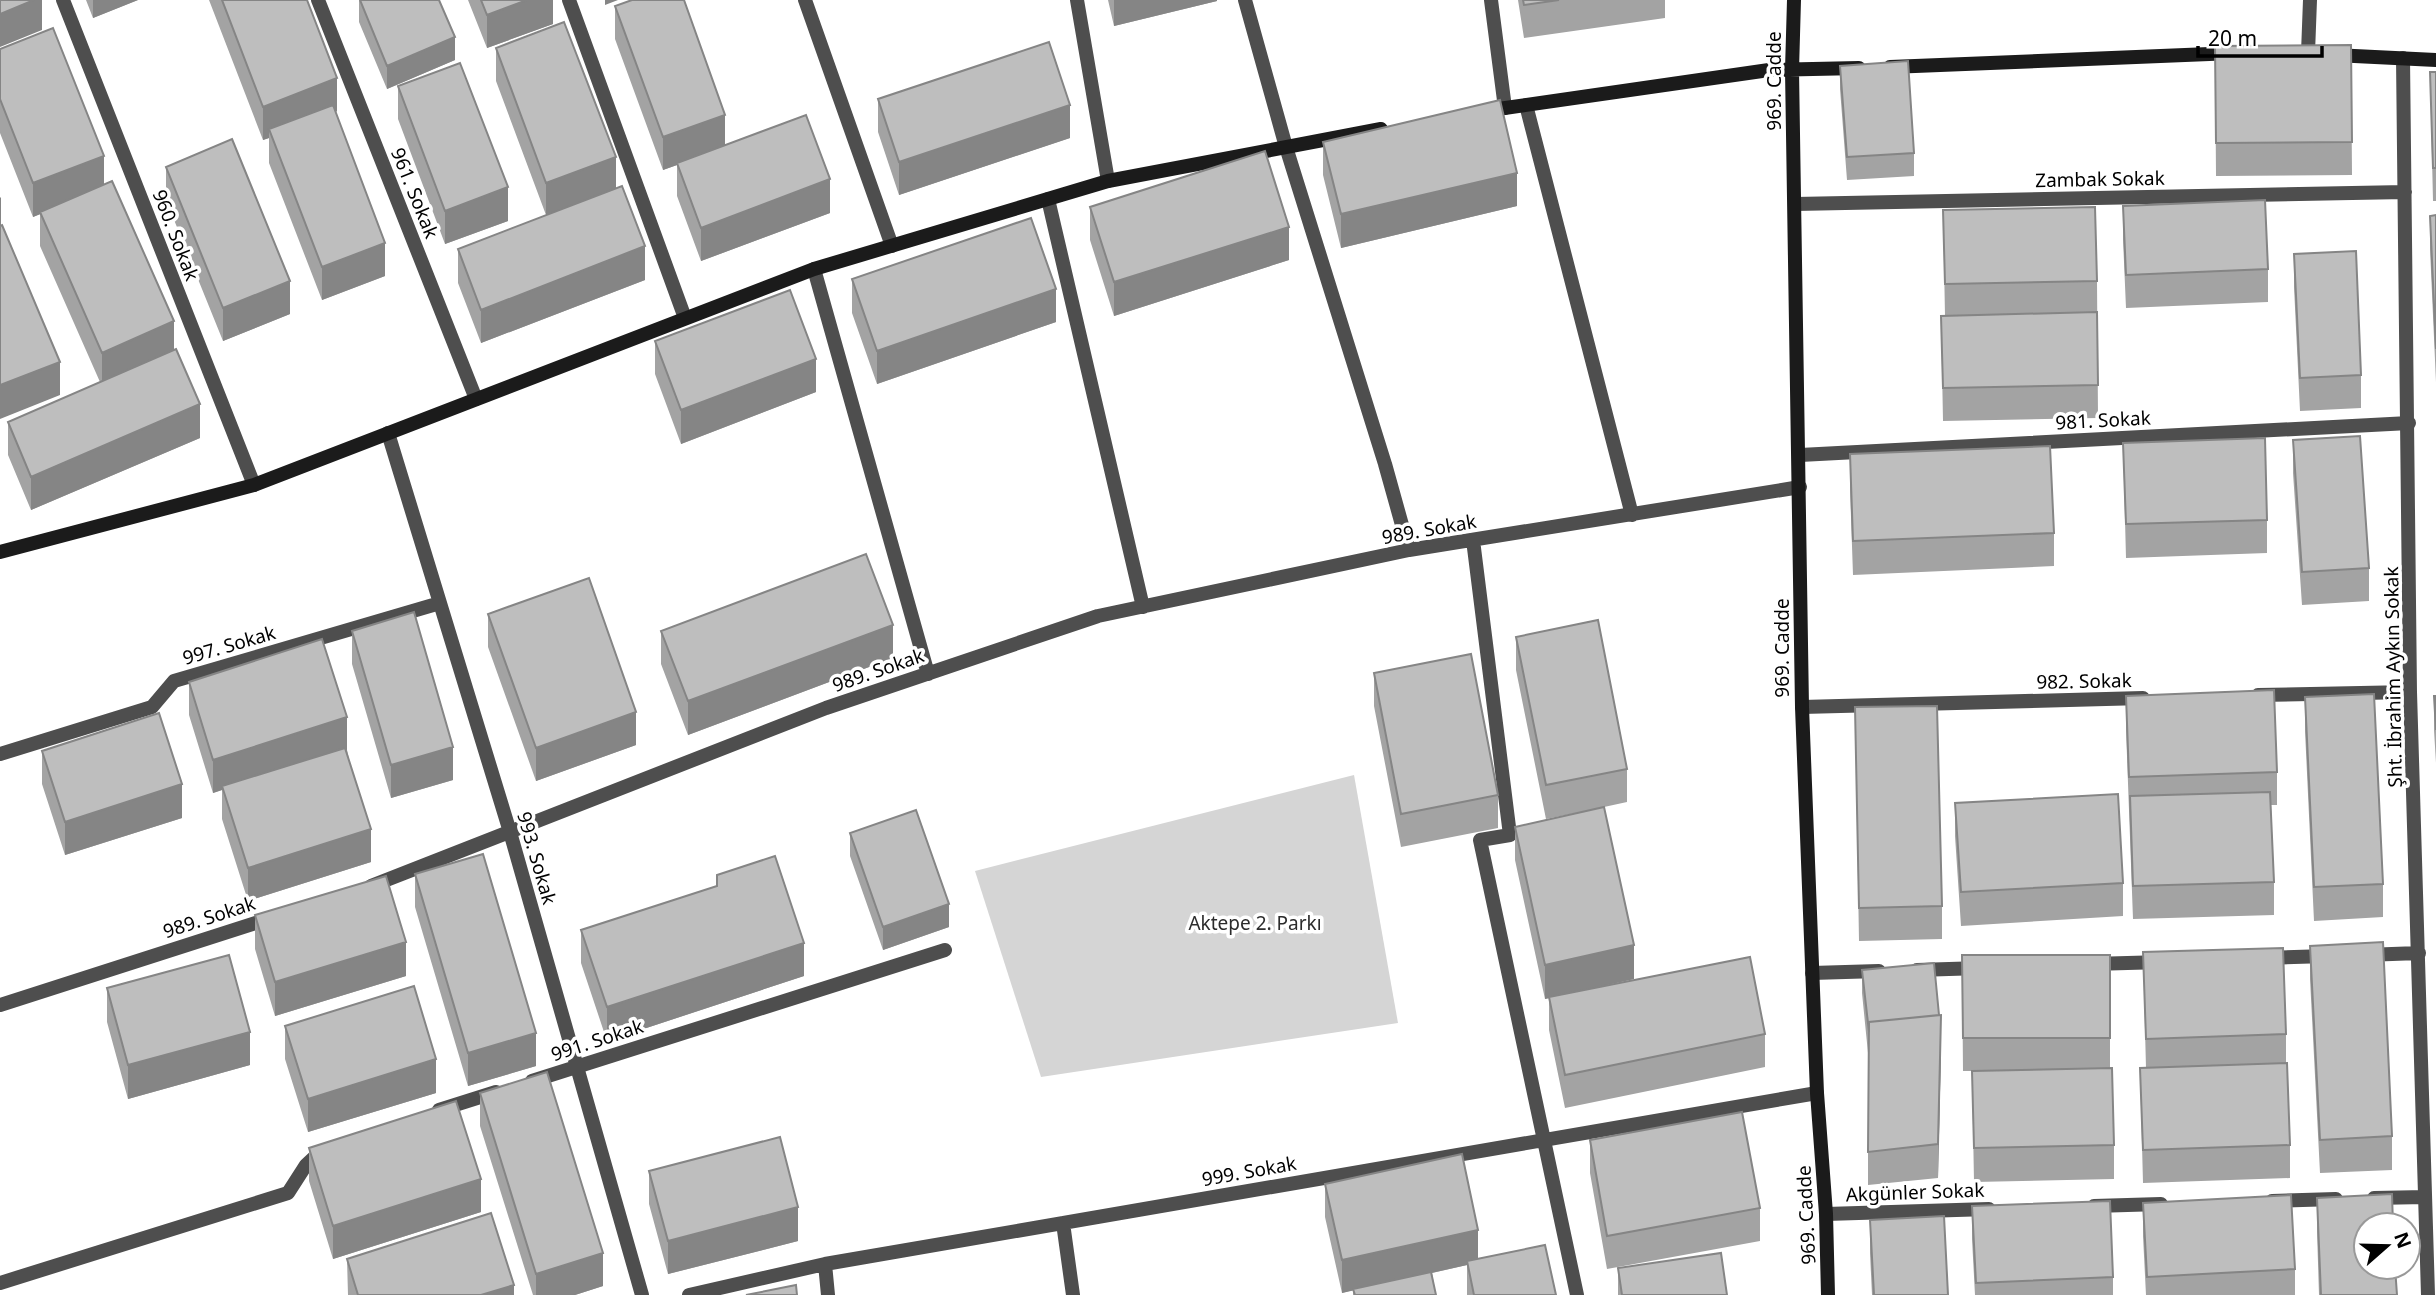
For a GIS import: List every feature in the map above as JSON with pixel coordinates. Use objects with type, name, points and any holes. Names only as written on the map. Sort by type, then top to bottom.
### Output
[{"type":"street","name":"960. Sokak","points":[[63,0],[254,485]]},
{"type":"street","name":"961. Sokak","points":[[318,0],[476,400]]},
{"type":"street","points":[[569,0],[685,318]]},
{"type":"street","points":[[805,0],[892,246]]},
{"type":"street","points":[[1077,0],[1108,181]]},
{"type":"street","points":[[1245,0],[1286,147],[1385,464],[1409,550]]},
{"type":"street","points":[[1491,0],[1505,107]]},
{"type":"street","name":"969. Cadde","points":[[1794,0],[1802,707],[1828,1295]]},
{"type":"street","points":[[2310,0],[2302,53],[2436,60]]},
{"type":"street","points":[[1468,113],[1769,70],[2245,53]]},
{"type":"street","name":"Şht. İbrahim Aykın Sokak","points":[[2403,58],[2410,692],[2428,1295]]},
{"type":"street","points":[[1526,105],[1632,515]]},
{"type":"street","points":[[1,551],[254,485],[814,269],[1108,181],[1390,128]]},
{"type":"street","name":"Zambak Sokak","points":[[1795,204],[2405,192]]},
{"type":"street","points":[[1048,199],[1143,607]]},
{"type":"street","points":[[814,269],[928,674]]},
{"type":"street","name":"981. Sokak","points":[[1800,455],[2409,423]]},
{"type":"street","name":"993. Sokak","points":[[388,433],[510,832],[642,1295]]},
{"type":"street","name":"989. Sokak","points":[[358,890],[826,708],[1098,616],[1409,550],[1800,487]]},
{"type":"street","points":[[1473,540],[1510,835],[1480,840],[1577,1295]]},
{"type":"street","name":"997. Sokak","points":[[0,754],[152,707],[174,681],[440,603]]},
{"type":"street","points":[[2244,696],[2410,692]]},
{"type":"street","name":"982. Sokak","points":[[1802,707],[2161,698]]},
{"type":"street","name":"989. Sokak","points":[[0,1005],[279,915]]},
{"type":"street","name":"991. Sokak","points":[[419,1117],[945,950]]},
{"type":"street","points":[[2254,958],[2419,953]]},
{"type":"street","points":[[2074,965],[2171,961]]},
{"type":"street","points":[[1812,973],[1992,967]]},
{"type":"street","name":"999. Sokak","points":[[689,1295],[825,1264],[1817,1093]]},
{"type":"street","points":[[0,1283],[288,1193],[306,1166],[326,1146],[340,1142]]},
{"type":"street","points":[[2258,1202],[2425,1196]]},
{"type":"street","points":[[2077,1207],[2174,1204]]},
{"type":"street","name":"Akgünler Sokak","points":[[1826,1214],[2007,1209]]},
{"type":"street","points":[[1063,1223],[1073,1295]]},
{"type":"street","points":[[825,1264],[828,1295]]},
{"type":"green space","name":"Aktepe 2. Parkı","points":[[1354,775],[1398,1023],[1041,1077],[975,871]]},
{"type":"building","points":[[0,0],[34,0],[0,14]]},
{"type":"building","points":[[222,0],[307,0],[337,78],[263,107]]},
{"type":"building","points":[[360,0],[439,0],[455,37],[387,66]]},
{"type":"building","points":[[481,0],[527,0],[487,15]]},
{"type":"building","points":[[632,0],[684,0],[725,115],[663,137],[615,6]]},
{"type":"building","points":[[1523,0],[1559,0],[1524,5]]},
{"type":"building","points":[[564,22],[616,157],[546,183],[496,48]]},
{"type":"building","points":[[53,28],[104,156],[33,183],[0,99],[0,49]]},
{"type":"building","points":[[1049,42],[1070,105],[899,162],[878,99]]},
{"type":"building","points":[[2351,45],[2352,142],[2216,143],[2215,46]]},
{"type":"building","points":[[1908,61],[1914,153],[1847,157],[1840,66]]},
{"type":"building","points":[[460,63],[508,187],[445,211],[398,86]]},
{"type":"building","points":[[2430,72],[2436,72],[2436,168],[2433,168]]},
{"type":"building","points":[[1500,100],[1517,173],[1341,214],[1323,142]]},
{"type":"building","points":[[333,105],[385,243],[322,267],[269,129]]},
{"type":"building","points":[[806,115],[830,179],[701,228],[677,163]]},
{"type":"building","points":[[232,139],[290,281],[223,308],[166,167]]},
{"type":"building","points":[[1265,151],[1289,227],[1114,282],[1090,207]]},
{"type":"building","points":[[112,181],[174,321],[102,353],[40,212]]},
{"type":"building","points":[[622,186],[645,246],[481,310],[458,249]]},
{"type":"building","points":[[2265,200],[2268,269],[2126,275],[2123,206]]},
{"type":"building","points":[[2095,207],[2097,281],[1945,284],[1943,210]]},
{"type":"building","points":[[2436,215],[2436,349],[2430,216]]},
{"type":"building","points":[[1031,218],[1056,289],[877,351],[852,279]]},
{"type":"building","points":[[2,225],[60,362],[0,385],[0,226]]},
{"type":"building","points":[[2356,251],[2361,375],[2300,378],[2294,254]]},
{"type":"building","points":[[790,290],[816,359],[681,410],[655,341]]},
{"type":"building","points":[[2097,312],[2098,385],[1943,388],[1941,316]]},
{"type":"building","points":[[176,349],[200,404],[31,477],[8,422]]},
{"type":"building","points":[[2360,436],[2369,568],[2302,572],[2293,440]]},
{"type":"building","points":[[2265,438],[2267,520],[2126,524],[2123,443]]},
{"type":"building","points":[[2050,446],[2054,533],[1853,541],[1850,454]]},
{"type":"building","points":[[866,554],[893,625],[688,701],[661,631]]},
{"type":"building","points":[[589,578],[636,712],[536,748],[488,614]]},
{"type":"building","points":[[414,612],[453,747],[391,765],[352,631]]},
{"type":"building","points":[[1598,620],[1627,769],[1546,785],[1516,637]]},
{"type":"building","points":[[322,639],[347,717],[213,760],[189,682]]},
{"type":"building","points":[[1471,654],[1498,795],[1401,814],[1374,673]]},
{"type":"building","points":[[2274,690],[2277,772],[2129,777],[2126,696]]},
{"type":"building","points":[[2374,694],[2383,884],[2314,887],[2305,697]]},
{"type":"building","points":[[2434,696],[2436,696],[2436,730]]},
{"type":"building","points":[[1937,706],[1942,906],[1859,908],[1855,707]]},
{"type":"building","points":[[159,713],[182,784],[65,822],[42,751]]},
{"type":"building","points":[[345,748],[371,829],[248,868],[222,786]]},
{"type":"building","points":[[2270,792],[2274,882],[2133,886],[2130,796]]},
{"type":"building","points":[[2118,794],[2123,883],[1961,892],[1955,803]]},
{"type":"building","points":[[1604,807],[1634,945],[1545,965],[1515,827]]},
{"type":"building","points":[[916,810],[949,904],[883,927],[850,833]]},
{"type":"building","points":[[483,854],[536,1033],[468,1053],[415,874]]},
{"type":"building","points":[[775,856],[804,943],[607,1007],[581,930],[717,886],[717,875]]},
{"type":"building","points":[[386,876],[406,942],[275,982],[255,915]]},
{"type":"building","points":[[2383,942],[2392,1136],[2320,1140],[2310,946]]},
{"type":"building","points":[[2283,948],[2286,1034],[2146,1039],[2143,952]]},
{"type":"building","points":[[229,955],[250,1032],[128,1065],[107,988]]},
{"type":"building","points":[[1962,955],[2110,955],[2110,1038],[1963,1038]]},
{"type":"building","points":[[1750,957],[1765,1034],[1565,1075],[1549,997]]},
{"type":"building","points":[[1934,963],[1939,1015],[1869,1022],[1869,1032],[1862,970]]},
{"type":"building","points":[[414,986],[436,1059],[308,1099],[285,1026]]},
{"type":"building","points":[[1941,1015],[1938,1144],[1868,1152],[1869,1022]]},
{"type":"building","points":[[2287,1063],[2290,1145],[2143,1150],[2140,1068]]},
{"type":"building","points":[[2112,1068],[2114,1145],[1974,1148],[1972,1071]]},
{"type":"building","points":[[547,1072],[603,1253],[536,1274],[480,1093]]},
{"type":"building","points":[[456,1101],[481,1179],[333,1226],[309,1148]]},
{"type":"building","points":[[1742,1112],[1760,1208],[1607,1236],[1590,1140]]},
{"type":"building","points":[[780,1137],[798,1207],[668,1241],[649,1171]]},
{"type":"building","points":[[1462,1154],[1478,1230],[1342,1260],[1325,1184]]},
{"type":"building","points":[[2392,1194],[2393,1211],[2352,1211],[2352,1281],[2396,1281],[2397,1295],[2321,1295],[2317,1198]]},
{"type":"building","points":[[2291,1195],[2295,1269],[2147,1277],[2143,1203]]},
{"type":"building","points":[[2110,1201],[2113,1277],[1976,1283],[1972,1206]]},
{"type":"building","points":[[491,1213],[514,1285],[481,1295],[358,1295],[347,1259]]},
{"type":"building","points":[[1944,1216],[1948,1295],[1874,1295],[1870,1220]]},
{"type":"building","points":[[1545,1245],[1556,1295],[1474,1295],[1467,1261]]},
{"type":"building","points":[[1721,1253],[1727,1295],[1622,1295],[1618,1268]]},
{"type":"building","points":[[1431,1272],[1436,1295],[1355,1295],[1353,1289]]},
{"type":"building","points":[[796,1285],[797,1295],[746,1295]]}]
